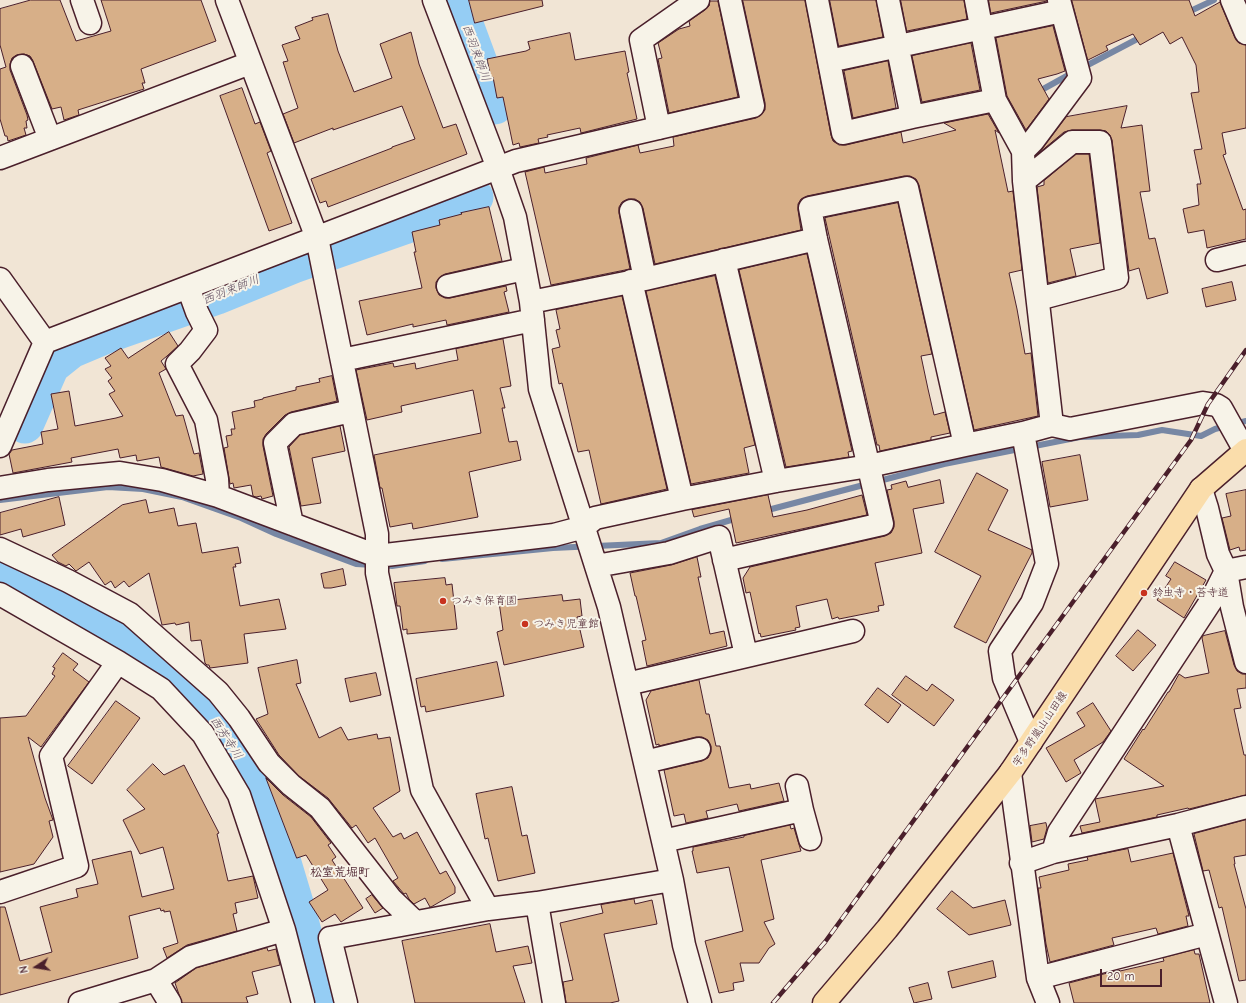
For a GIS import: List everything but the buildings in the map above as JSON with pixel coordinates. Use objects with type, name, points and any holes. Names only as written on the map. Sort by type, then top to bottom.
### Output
[{"type":"main road","name":"宇多野嵐山山田線","points":[[824,1003],[887,929],[1010,773],[1201,489],[1246,450]]},
{"type":"street","points":[[82,0],[90,23]]},
{"type":"street","points":[[227,0],[319,250],[377,534],[376,564],[422,790],[488,909]]},
{"type":"street","points":[[434,0],[498,168],[515,217],[532,311],[540,389],[609,607],[672,880],[684,945],[700,1003]]},
{"type":"street","points":[[659,128],[641,40],[698,0]]},
{"type":"street","points":[[44,342],[192,299],[319,250],[516,161],[753,106],[730,0]]},
{"type":"street","points":[[817,0],[843,133],[995,100]]},
{"type":"street","points":[[888,0],[896,46],[912,117]]},
{"type":"street","points":[[976,0],[995,100],[1022,151],[1024,182],[1052,425]]},
{"type":"street","points":[[1232,0],[1246,33]]},
{"type":"street","points":[[829,61],[981,28],[1061,5],[1080,78],[1033,141],[1022,151]]},
{"type":"street","points":[[0,158],[250,63]]},
{"type":"street","points":[[22,66],[50,139]]},
{"type":"street","points":[[1024,182],[1072,142],[1100,142],[1117,278],[1038,299]]},
{"type":"street","points":[[724,560],[882,524],[810,208],[907,188],[965,445]]},
{"type":"street","points":[[631,211],[638,280],[682,499]]},
{"type":"street","points":[[342,360],[532,311],[638,280],[816,239]]},
{"type":"street","points":[[1217,260],[1246,253]]},
{"type":"street","points":[[724,260],[776,481]]},
{"type":"street","points":[[448,286],[524,269]]},
{"type":"street","points":[[0,279],[44,342]]},
{"type":"street","points":[[192,299],[206,330],[177,364],[206,420],[217,479],[218,496]]},
{"type":"street","points":[[0,446],[44,342]]},
{"type":"street","points":[[0,488],[48,480],[120,473],[162,480],[218,496],[292,524],[376,564],[554,535],[584,527],[595,518],[776,481],[869,466],[1023,433],[1052,425],[1070,429],[1203,403],[1216,405],[1221,408],[1246,450]]},
{"type":"street","points":[[292,524],[275,443],[294,424],[351,411]]},
{"type":"street","points":[[1023,433],[1047,564],[1032,604],[1000,651],[1004,678],[1031,742]]},
{"type":"street","points":[[1201,489],[1218,554],[1236,569]]},
{"type":"street","points":[[596,566],[669,553],[719,537],[746,655]]},
{"type":"street","points":[[0,549],[68,581],[130,614],[218,692],[239,718],[269,763],[291,785],[320,808],[391,899],[415,922]]},
{"type":"street","points":[[1236,569],[1232,607],[1246,662]]},
{"type":"street","points":[[1053,852],[1059,832],[1211,601],[1236,569]]},
{"type":"street","points":[[0,594],[118,662],[161,689],[203,734],[239,795],[284,930],[304,1003]]},
{"type":"street","points":[[627,684],[853,631]]},
{"type":"street","points":[[0,892],[77,866],[51,756],[118,662]]},
{"type":"street","points":[[645,762],[699,749]]},
{"type":"street","points":[[1010,773],[1021,863],[1038,978],[1048,1003]]},
{"type":"street","points":[[797,786],[810,839]]},
{"type":"street","points":[[1021,863],[1053,852],[1178,825],[1246,807]]},
{"type":"street","points":[[663,840],[802,810]]},
{"type":"street","points":[[1178,825],[1226,1003]]},
{"type":"street","points":[[346,1003],[330,938],[488,909],[537,903],[672,880]]},
{"type":"street","points":[[537,903],[554,1003]]},
{"type":"street","points":[[80,1003],[156,980],[191,957],[284,930]]},
{"type":"street","points":[[1038,978],[1208,934]]},
{"type":"street","points":[[156,980],[170,1003]]},
{"type":"waterway","name":"西羽束師川","points":[[456,0],[495,106]]},
{"type":"waterway","points":[[1186,13],[1214,0]]},
{"type":"waterway","points":[[1082,68],[1143,36]]},
{"type":"waterway","points":[[1036,93],[1074,72]]},
{"type":"waterway","name":"西羽束師川","points":[[25,425],[51,366],[71,350],[109,334],[217,296],[293,265],[404,226],[475,197]]},
{"type":"waterway","points":[[764,511],[944,464],[1080,437],[1138,435],[1162,430],[1201,436],[1215,429],[1246,421]]},
{"type":"waterway","points":[[0,500],[108,487],[143,489],[182,497],[241,518],[276,534],[356,564],[373,565]]},
{"type":"waterway","points":[[442,559],[553,548],[661,543],[700,529],[738,518]]},
{"type":"waterway","points":[[383,565],[392,566],[425,561]]},
{"type":"waterway","name":"西芳寺川","points":[[0,572],[53,600],[138,651],[171,673],[204,703],[236,750],[256,785],[271,823],[298,913],[322,1003]]},
{"type":"railway","points":[[773,1003],[825,942],[1191,440],[1208,404],[1246,350]]},
{"type":"place","name":"鈴虫寺・苔寺道","points":[[1144,593]]},
{"type":"place","name":"つみき保育園","points":[[443,601]]},
{"type":"place","name":"つみき児童館","points":[[525,624]]},
{"type":"district","name":"松室荒堀町","points":[[340,873]]}]
